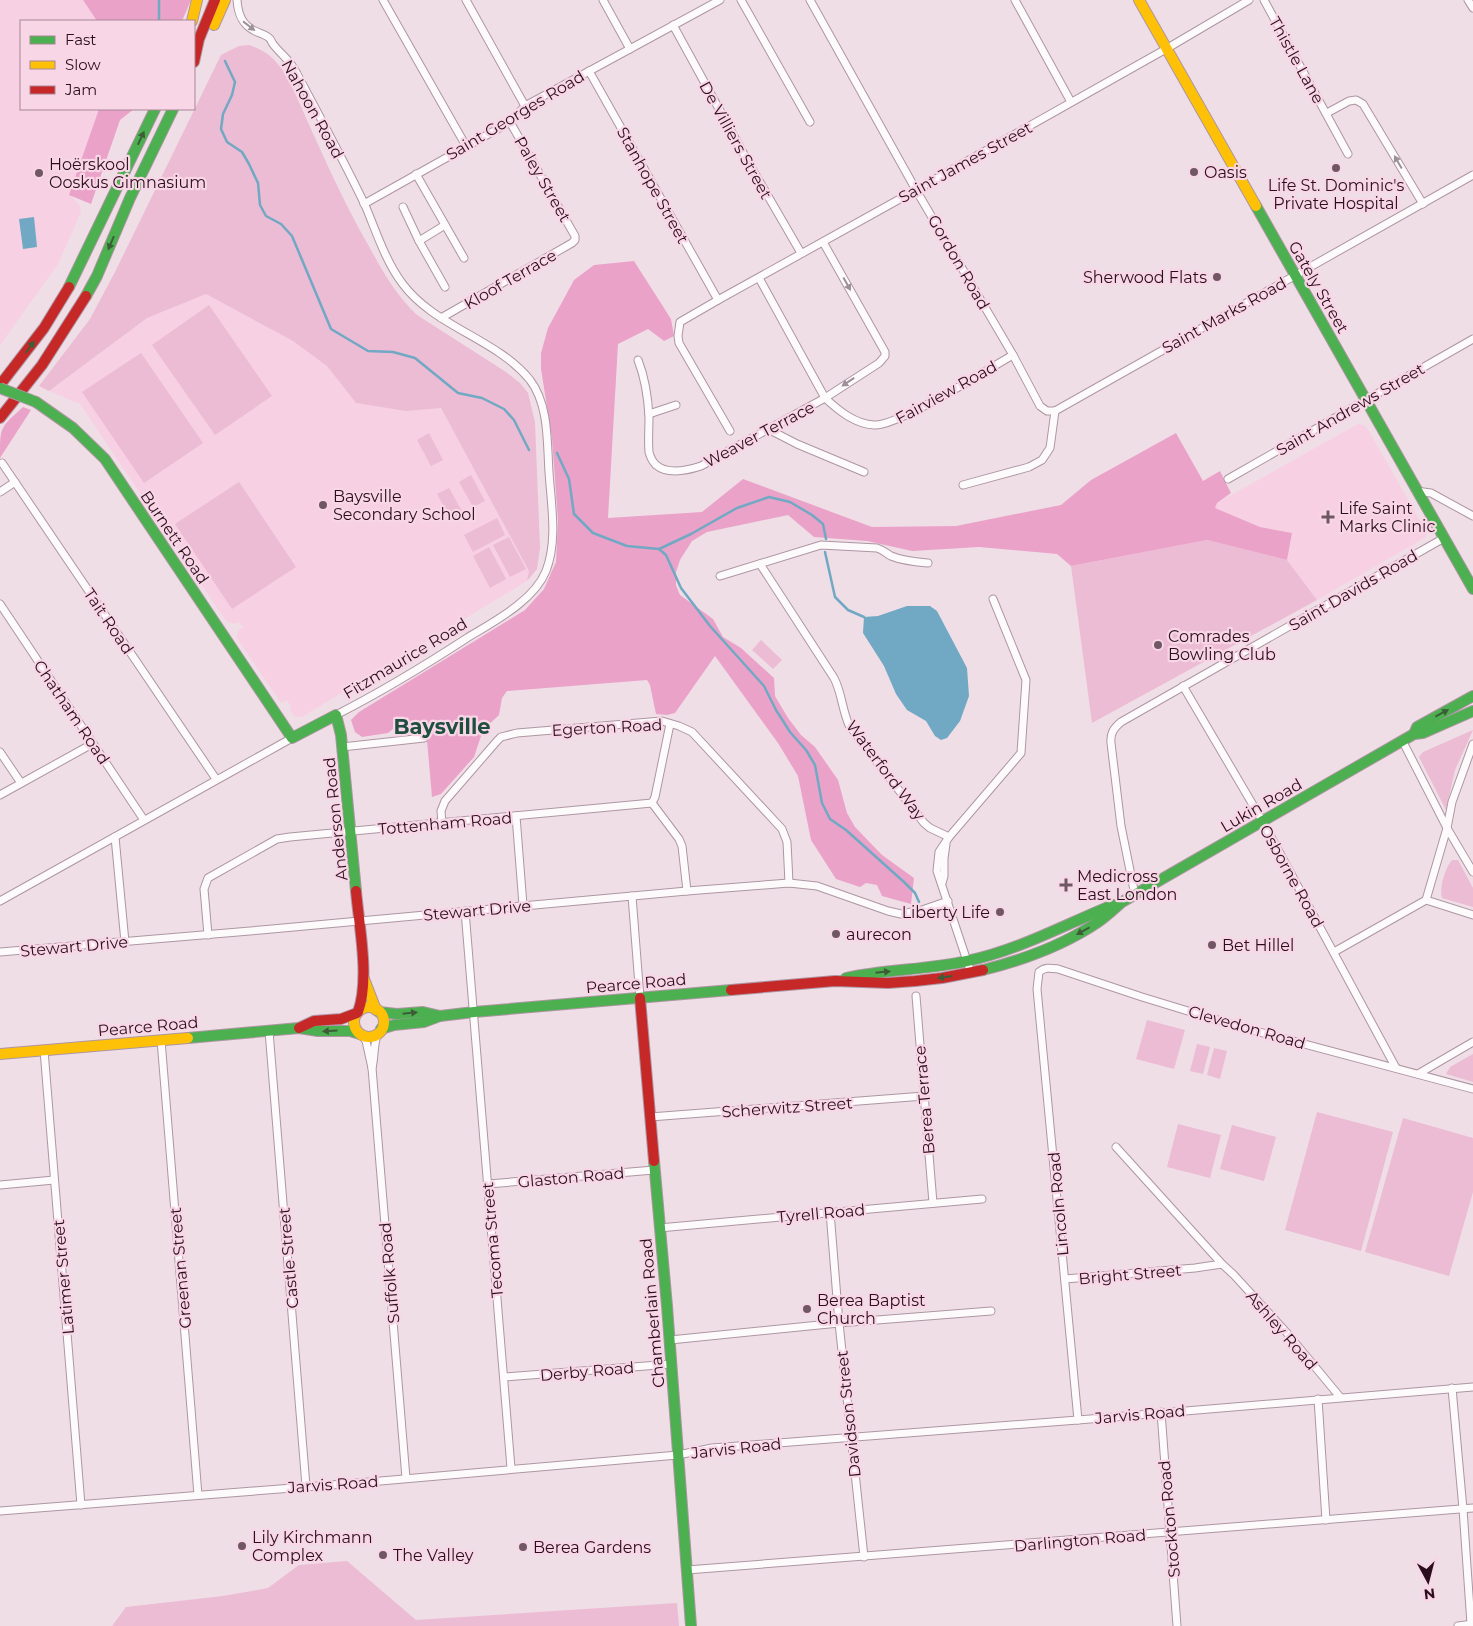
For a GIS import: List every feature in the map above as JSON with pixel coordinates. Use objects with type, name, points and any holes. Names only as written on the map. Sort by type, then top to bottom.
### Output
[{"type":"main road","points":[[192,20],[197,0]]},
{"type":"main road","points":[[196,58],[199,39],[215,0]]},
{"type":"main road","points":[[196,58],[207,41],[225,0]]},
{"type":"main road","name":"Gately Street","points":[[1139,0],[1473,589]]},
{"type":"main road","points":[[0,387],[26,353],[74,279],[155,110]]},
{"type":"main road","points":[[0,418],[46,358],[78,311],[97,276],[130,198],[172,110]]},
{"type":"main road","name":"Burnett Road","points":[[0,387],[36,402],[72,426],[105,459],[292,738]]},
{"type":"main road","name":"Lukin Road","points":[[1414,734],[1417,727],[1473,696]]},
{"type":"main road","name":"Lukin Road","points":[[1009,963],[1060,943],[1096,923],[1122,902],[1402,740],[1473,711]]},
{"type":"main road","name":"Fitzmaurice Road","points":[[292,738],[336,716]]},
{"type":"main road","name":"Anderson Road","points":[[336,716],[342,747],[364,978]]},
{"type":"main road","name":"Lukin Road","points":[[1004,951],[1041,938],[1091,914],[1122,902]]},
{"type":"main road","name":"Pearce Road","points":[[835,981],[862,974],[968,961],[1004,951]]},
{"type":"main road","name":"Pearce Road","points":[[0,1054],[299,1028],[318,1031],[350,1031],[369,1037],[394,1025],[424,1022],[440,1016],[474,1012],[835,981],[889,983],[925,980],[971,973],[1009,963]]},
{"type":"main road","points":[[364,978],[383,1019],[380,1031]]},
{"type":"main road","points":[[361,1034],[354,1024],[361,1004],[364,978]]},
{"type":"main road","name":"Chamberlain Road","points":[[640,998],[670,1340],[691,1626]]},
{"type":"main road","name":"Pearce Road","points":[[299,1028],[314,1021],[341,1019],[368,1008],[396,1014],[423,1012],[440,1016]]},
{"type":"street","name":"Nahoon Road","points":[[237,0],[242,21],[252,30],[267,36],[293,66],[364,204],[381,244],[400,280],[422,305],[441,318]]},
{"type":"street","points":[[383,0],[466,146]]},
{"type":"street","points":[[466,0],[525,106]]},
{"type":"street","points":[[603,0],[630,49]]},
{"type":"street","name":"Saint Georges Road","points":[[364,204],[510,122],[525,106],[720,0]]},
{"type":"street","points":[[741,0],[810,122]]},
{"type":"street","name":"Gordon Road","points":[[810,0],[916,190],[1013,355],[1040,406],[1046,411],[1055,411]]},
{"type":"street","points":[[1015,0],[1071,102]]},
{"type":"street","name":"Saint James Street","points":[[730,431],[679,343],[680,322],[1166,49],[1249,0]]},
{"type":"street","name":"Thistle Lane","points":[[1264,0],[1327,113],[1349,101],[1356,100],[1363,104],[1423,204]]},
{"type":"street","points":[[1468,0],[1473,8]]},
{"type":"street","name":"De Villiers Street","points":[[673,25],[747,160],[801,253]]},
{"type":"street","name":"Stanhope Street","points":[[589,71],[718,300]]},
{"type":"street","points":[[1327,113],[1348,154]]},
{"type":"street","name":"Paley Street","points":[[510,122],[575,236]]},
{"type":"street","points":[[416,174],[464,258]]},
{"type":"street","name":"Saint Marks Road","points":[[1055,411],[1473,175]]},
{"type":"street","points":[[403,207],[445,287]]},
{"type":"street","points":[[419,240],[445,225]]},
{"type":"street","name":"Kloof Terrace","points":[[441,318],[572,243],[575,240],[575,236]]},
{"type":"street","name":"Weaver Terrace","points":[[638,360],[644,376],[652,461],[657,466],[666,469],[684,470],[701,466],[825,398],[883,360],[885,352],[823,242]]},
{"type":"street","points":[[758,278],[825,398]]},
{"type":"street","name":"Fitzmaurice Road","points":[[336,716],[398,682],[507,613],[539,585],[550,559],[553,529],[547,442],[544,414],[535,387],[528,377],[505,358],[441,318]]},
{"type":"street","name":"Saint Andrews Street","points":[[1228,479],[1473,339]]},
{"type":"street","name":"Fairview Road","points":[[825,398],[849,417],[867,424],[881,426],[907,416],[1013,355]]},
{"type":"street","points":[[649,414],[676,404]]},
{"type":"street","points":[[963,485],[1029,467],[1042,460],[1050,448],[1055,411]]},
{"type":"street","points":[[768,429],[797,444],[864,472]]},
{"type":"street","name":"Tait Road","points":[[2,463],[216,779]]},
{"type":"street","points":[[0,492],[15,482]]},
{"type":"street","points":[[1416,490],[1431,492],[1473,516]]},
{"type":"street","name":"Saint Davids Road","points":[[1134,895],[1121,826],[1111,744],[1111,734],[1114,728],[1183,686],[1444,538]]},
{"type":"street","points":[[720,576],[821,545],[877,548],[891,556],[909,561],[928,563]]},
{"type":"street","name":"Waterford Way","points":[[760,564],[836,683],[849,726],[924,823],[948,839]]},
{"type":"street","points":[[971,973],[942,883],[938,877],[936,865],[940,852],[948,839],[1021,753],[1026,680],[993,599]]},
{"type":"street","name":"Chatham Road","points":[[0,604],[144,820]]},
{"type":"street","name":"Osborne Road","points":[[1183,686],[1263,822],[1396,1068]]},
{"type":"street","name":"Egerton Road","points":[[442,823],[441,811],[445,801],[501,737],[517,733],[662,721],[692,732],[782,829],[787,842],[789,883]]},
{"type":"street","points":[[670,724],[655,797],[652,803],[679,839],[682,846],[686,891]]},
{"type":"street","name":"Fitzmaurice Road","points":[[0,901],[292,738]]},
{"type":"street","points":[[342,747],[424,738]]},
{"type":"street","points":[[1402,740],[1447,828],[1473,872]]},
{"type":"street","points":[[0,795],[92,744]]},
{"type":"street","points":[[1334,952],[1426,900],[1447,828],[1452,802],[1473,744]]},
{"type":"street","points":[[0,752],[21,784]]},
{"type":"street","name":"Tottenham Road","points":[[208,935],[204,889],[208,878],[276,839],[290,836],[351,832],[652,803]]},
{"type":"street","points":[[516,816],[523,905]]},
{"type":"street","points":[[115,837],[125,942]]},
{"type":"street","name":"Stewart Drive","points":[[0,952],[789,883],[817,886],[901,914],[922,910],[948,901]]},
{"type":"street","points":[[632,896],[640,998]]},
{"type":"street","points":[[1426,900],[1473,915]]},
{"type":"street","name":"Tecoma Street","points":[[465,911],[511,1468]]},
{"type":"street","name":"Clevedon Road","points":[[1037,989],[1039,972],[1049,968],[1058,969],[1237,1026],[1473,1089]]},
{"type":"street","name":"Lincoln Road","points":[[1037,989],[1078,1420]]},
{"type":"street","name":"Berea Terrace","points":[[916,996],[933,1203]]},
{"type":"street","name":"Castle Street","points":[[269,1031],[306,1486]]},
{"type":"street","name":"Suffolk Road","points":[[372,1068],[375,1041],[380,1031]]},
{"type":"street","name":"Suffolk Road","points":[[361,1034],[366,1041],[372,1068],[406,1478]]},
{"type":"street","name":"Greenan Street","points":[[161,1040],[198,1495]]},
{"type":"street","points":[[1418,1074],[1473,1042]]},
{"type":"street","name":"Latimer Street","points":[[44,1050],[82,1505]]},
{"type":"street","name":"Scherwitz Street","points":[[650,1117],[924,1096]]},
{"type":"street","name":"Ashley Road","points":[[1116,1147],[1287,1333],[1340,1397]]},
{"type":"street","name":"Glaston Road","points":[[488,1184],[654,1170]]},
{"type":"street","points":[[0,1184],[54,1180]]},
{"type":"street","name":"Tyrell Road","points":[[659,1228],[982,1199]]},
{"type":"street","name":"Davidson Street","points":[[830,1212],[850,1437],[864,1557]]},
{"type":"street","name":"Bright Street","points":[[1065,1280],[1222,1264]]},
{"type":"street","points":[[670,1340],[839,1323],[991,1311]]},
{"type":"street","name":"Derby Road","points":[[504,1377],[671,1364]]},
{"type":"street","name":"Jarvis Road","points":[[0,1510],[82,1505],[678,1455],[712,1448],[1473,1387]]},
{"type":"street","points":[[1452,1388],[1472,1624],[1458,1626]]},
{"type":"street","points":[[1318,1399],[1326,1520]]},
{"type":"street","name":"Stockton Road","points":[[1160,1412],[1177,1626]]},
{"type":"street","name":"Darlington Road","points":[[687,1570],[1473,1508]]},
{"type":"shaded area","name":"Hoërskool Ooskus Gimnasium","points":[[0,0],[83,0],[96,20],[20,20],[20,110],[99,110],[70,195],[80,206],[81,212],[58,264],[0,345]]},
{"type":"shaded area","points":[[83,0],[191,0],[182,20],[96,20]]},
{"type":"shaded area","points":[[249,45],[268,54],[289,80],[348,208],[381,268],[403,300],[417,315],[506,372],[520,383],[528,393],[535,422],[540,548],[537,569],[527,581],[529,571],[441,408],[406,411],[356,403],[327,366],[293,341],[206,294],[147,318],[49,391],[39,386],[90,319],[115,272],[221,55],[239,46]]},
{"type":"shaded area","points":[[99,110],[133,110],[120,120],[91,204],[69,195]]},
{"type":"shaded area","points":[[634,261],[671,319],[674,336],[664,341],[648,329],[618,344],[608,518],[702,512],[743,479],[872,527],[956,526],[1061,505],[1091,480],[1176,433],[1203,481],[1220,471],[1231,493],[1217,503],[1215,508],[1260,527],[1292,533],[1287,560],[1207,540],[1071,566],[1057,554],[979,547],[912,551],[867,541],[814,537],[788,515],[707,532],[692,541],[680,560],[676,572],[676,585],[680,595],[713,619],[723,637],[741,648],[774,678],[775,696],[788,718],[801,735],[815,747],[838,780],[847,813],[855,827],[882,855],[914,878],[911,904],[882,896],[877,885],[866,883],[860,887],[836,879],[811,840],[798,776],[778,743],[715,656],[675,713],[667,715],[656,714],[650,685],[647,680],[507,691],[502,698],[499,715],[483,730],[474,757],[441,794],[432,797],[426,729],[416,727],[409,722],[408,717],[388,733],[362,737],[355,732],[351,720],[359,712],[525,610],[544,589],[556,562],[558,521],[552,438],[541,369],[541,353],[548,328],[574,280],[594,265]]},
{"type":"shaded area","name":"Baysville Secondary School","points":[[206,294],[293,341],[327,366],[356,403],[406,411],[441,408],[529,571],[527,581],[302,717],[294,716],[287,700],[281,703],[236,637],[239,630],[243,627],[239,622],[235,624],[226,621],[151,510],[153,506],[148,499],[144,499],[80,404],[49,391],[147,318]]},
{"type":"shaded area","points":[[209,305],[272,396],[215,435],[152,345]]},
{"type":"shaded area","points":[[141,353],[203,443],[144,483],[82,392]]},
{"type":"shaded area","points":[[23,407],[31,410],[0,458],[0,439],[3,428]]},
{"type":"shaded area","name":"Life Saint Marks Clinic","points":[[1358,424],[1366,426],[1427,533],[1426,537],[1317,600],[1287,560],[1292,533],[1260,527],[1215,508],[1217,503]]},
{"type":"shaded area","points":[[429,433],[443,460],[431,466],[417,440]]},
{"type":"shaded area","points":[[471,475],[485,501],[473,507],[459,482]]},
{"type":"shaded area","points":[[239,482],[296,567],[232,609],[175,524]]},
{"type":"shaded area","points":[[449,488],[463,513],[451,519],[437,494]]},
{"type":"shaded area","points":[[497,518],[505,535],[473,552],[464,535]]},
{"type":"shaded area","points":[[509,537],[526,569],[510,577],[493,545]]},
{"type":"shaded area","name":"Comrades Bowling Club","points":[[1207,540],[1287,560],[1317,600],[1092,723],[1071,566]]},
{"type":"shaded area","points":[[489,547],[506,579],[490,588],[473,556]]},
{"type":"shaded area","points":[[761,640],[782,660],[773,669],[752,650]]},
{"type":"shaded area","points":[[1473,730],[1455,770],[1446,810],[1419,757],[1423,752]]},
{"type":"shaded area","points":[[1452,860],[1458,860],[1473,888],[1473,907],[1442,898],[1443,878]]},
{"type":"shaded area","points":[[1147,1020],[1185,1030],[1174,1069],[1136,1059]]},
{"type":"shaded area","points":[[1197,1044],[1210,1047],[1203,1074],[1190,1071]]},
{"type":"shaded area","points":[[1214,1048],[1227,1051],[1220,1079],[1207,1075]]},
{"type":"shaded area","points":[[1473,1054],[1473,1082],[1446,1074],[1450,1067]]},
{"type":"shaded area","points":[[1317,1112],[1393,1132],[1361,1251],[1285,1230]]},
{"type":"shaded area","points":[[1403,1118],[1473,1138],[1473,1192],[1449,1276],[1365,1252]]},
{"type":"shaded area","points":[[1178,1124],[1221,1135],[1210,1178],[1167,1167]]},
{"type":"shaded area","points":[[1232,1125],[1276,1137],[1264,1181],[1220,1169]]},
{"type":"shaded area","points":[[347,1561],[416,1620],[677,1603],[679,1626],[112,1626],[126,1607],[223,1596],[268,1588],[299,1565]]},
{"type":"water","points":[[34,217],[37,247],[23,249],[19,219]]},
{"type":"water","points":[[907,606],[930,606],[937,611],[967,668],[969,696],[960,721],[947,738],[941,740],[935,736],[926,721],[907,710],[896,694],[884,666],[863,633],[864,617],[878,616]]},
{"type":"waterway","points":[[159,0],[159,20]]},
{"type":"waterway","points":[[225,61],[235,82],[232,95],[223,114],[221,129],[227,142],[242,152],[249,164],[258,183],[260,205],[266,216],[281,224],[292,236],[331,329],[368,351],[393,352],[415,358],[458,393],[482,398],[504,409],[514,420],[529,450]]},
{"type":"waterway","points":[[557,453],[569,479],[574,514],[593,533],[627,546],[659,549],[691,534],[737,508],[769,497],[790,502],[812,515],[823,524],[826,539]]},
{"type":"waterway","points":[[659,549],[666,555],[681,588],[710,626],[764,686],[790,732],[806,750],[815,765],[822,803],[830,819],[846,830],[904,882],[915,893],[919,902]]},
{"type":"waterway","points":[[825,552],[835,597],[848,610],[864,617]]},
{"type":"traffic: fast","points":[[69,287],[155,110]]},
{"type":"traffic: fast","points":[[86,296],[97,276],[130,198],[173,110]]},
{"type":"traffic: fast","points":[[1256,206],[1473,589]]},
{"type":"traffic: fast","points":[[0,388],[36,402]]},
{"type":"traffic: fast","points":[[36,402],[73,428],[105,459],[292,738],[336,715],[341,735],[356,891]]},
{"type":"traffic: fast","points":[[1414,734],[1417,727],[1473,696]]},
{"type":"traffic: fast","points":[[983,970],[1013,962],[1071,938],[1101,920],[1122,902],[1414,734],[1423,733],[1473,711]]},
{"type":"traffic: fast","points":[[846,978],[952,964],[986,956],[1023,944],[1113,905]]},
{"type":"traffic: fast","points":[[381,1029],[394,1025],[424,1022],[440,1016],[474,1012],[731,990]]},
{"type":"traffic: fast","points":[[379,1012],[397,1014],[423,1012],[440,1016]]},
{"type":"traffic: fast","points":[[188,1038],[299,1028],[318,1031],[350,1031],[360,1034]]},
{"type":"traffic: fast","points":[[654,1161],[691,1626]]},
{"type":"traffic: slow","points":[[192,20],[197,0]]},
{"type":"traffic: slow","points":[[214,25],[225,0]]},
{"type":"traffic: slow","points":[[1139,0],[1256,206]]},
{"type":"traffic: slow","points":[[364,979],[376,1010]]},
{"type":"traffic: slow","points":[[369,1007],[379,1012],[384,1022],[379,1032],[369,1037],[359,1032],[354,1022],[359,1012],[369,1007]]},
{"type":"traffic: slow","points":[[0,1054],[188,1038]]},
{"type":"traffic: jam","points":[[195,57],[199,39],[215,0]]},
{"type":"traffic: jam","points":[[0,385],[44,328],[69,287]]},
{"type":"traffic: jam","points":[[0,418],[42,365],[86,296]]},
{"type":"traffic: jam","points":[[356,891],[363,968],[363,984],[358,1012]]},
{"type":"traffic: jam","points":[[731,990],[835,981],[888,983],[915,981],[983,970]]},
{"type":"traffic: jam","points":[[640,998],[654,1161]]},
{"type":"traffic: jam","points":[[299,1028],[314,1021],[341,1019],[357,1013]]},
{"type":"place","name":"Life St. Dominic's Private Hospital","points":[[1336,168]]},
{"type":"place","name":"Oasis","points":[[1194,172]]},
{"type":"place","name":"Hoërskool Ooskus Gimnasium","points":[[39,173]]},
{"type":"place","name":"Sherwood Flats","points":[[1217,277]]},
{"type":"place","name":"Baysville Secondary School","points":[[323,505]]},
{"type":"place","name":"Life Saint Marks Clinic","points":[[1328,517]]},
{"type":"place","name":"Comrades Bowling Club","points":[[1158,645]]},
{"type":"place","name":"Medicross East London","points":[[1066,885]]},
{"type":"place","name":"Liberty Life","points":[[1000,912]]},
{"type":"place","name":"aurecon","points":[[836,934]]},
{"type":"place","name":"Bet Hillel","points":[[1212,945]]},
{"type":"place","name":"Berea Baptist Church","points":[[807,1309]]},
{"type":"place","name":"Lily Kirchmann Complex","points":[[242,1546]]},
{"type":"place","name":"Berea Gardens","points":[[523,1547]]},
{"type":"place","name":"The Valley","points":[[383,1555]]},
{"type":"district","name":"Baysville","points":[[442,727]]}]
